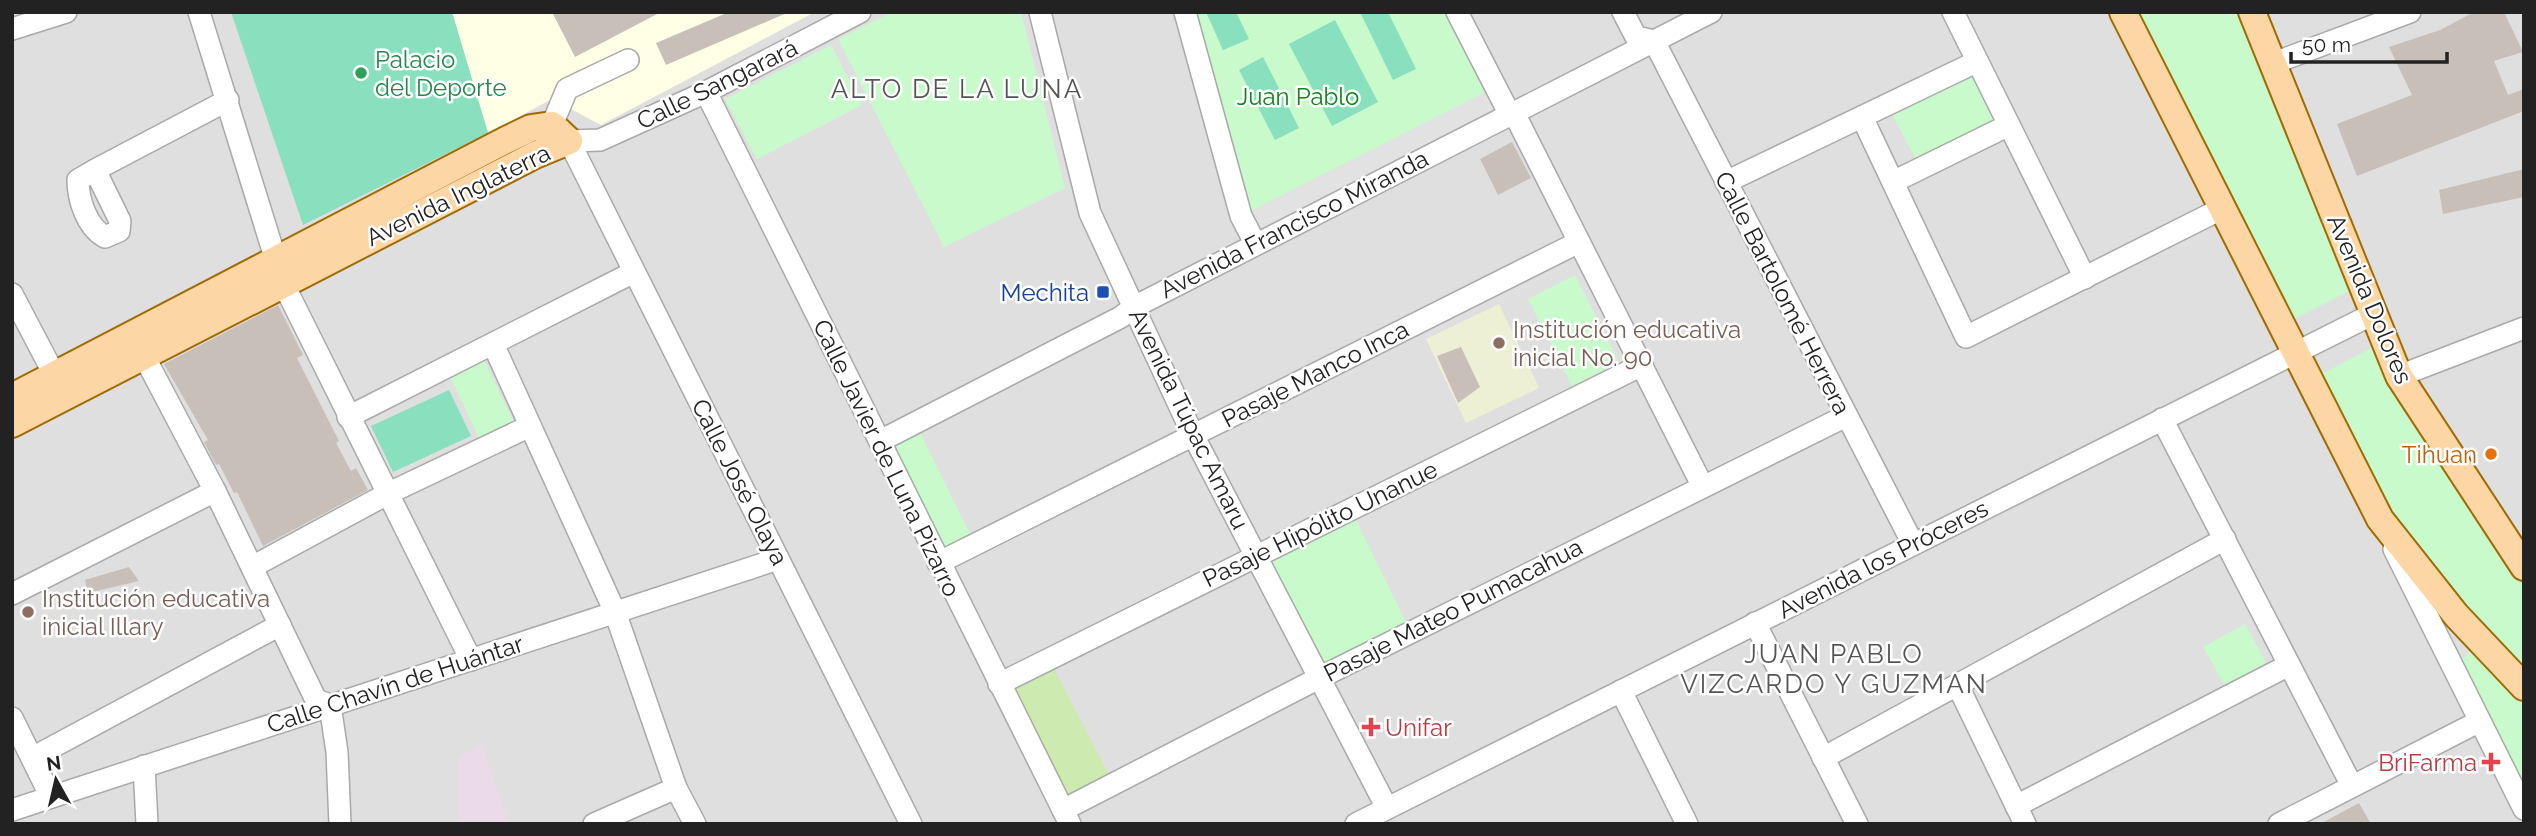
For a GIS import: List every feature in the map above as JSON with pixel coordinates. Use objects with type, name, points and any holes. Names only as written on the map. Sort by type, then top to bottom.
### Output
[{"type":"main road","points":[[2123,12],[2379,519],[2456,615],[2524,687]]},
{"type":"main road","name":"Avenida Dolores","points":[[2252,12],[2399,376],[2524,567]]},
{"type":"main road","name":"Avenida Inglaterra","points":[[12,397],[279,271],[535,155],[561,133]]},
{"type":"main road","name":"Avenida Inglaterra","points":[[12,424],[144,356],[279,271]]},
{"type":"street","points":[[12,29],[66,12]]},
{"type":"street","points":[[199,12],[279,271],[348,417],[471,660]]},
{"type":"street","name":"Calle Sangarará","points":[[561,133],[600,140],[706,92],[860,12]]},
{"type":"street","name":"Avenida Túpac Amaru","points":[[1040,12],[1090,213],[1193,435],[1387,808]]},
{"type":"street","points":[[1185,12],[1241,216],[1255,243]]},
{"type":"street","points":[[1457,12],[1509,113],[1517,119],[1702,485]]},
{"type":"street","points":[[1623,12],[1636,37],[1654,41]]},
{"type":"street","name":"Avenida Francisco Miranda","points":[[880,441],[1110,323],[1134,307],[1255,243],[1711,12]]},
{"type":"street","points":[[1953,12],[2085,278]]},
{"type":"street","points":[[2274,63],[2410,12]]},
{"type":"street","name":"Calle Bartolomé Herrera","points":[[1654,41],[1913,544]]},
{"type":"street","points":[[561,133],[567,89],[628,60]]},
{"type":"street","points":[[1726,182],[1976,62]]},
{"type":"street","name":"Calle Javier de Luna Pizarro","points":[[706,92],[1066,817]]},
{"type":"street","points":[[95,170],[228,100]]},
{"type":"street","points":[[1862,117],[1966,337],[2222,208]]},
{"type":"street","points":[[1893,182],[2009,125]]},
{"type":"street","name":"Calle José Olaya","points":[[561,133],[634,272],[911,824]]},
{"type":"street","name":"Pasaje Manco Inca","points":[[938,563],[1579,242]]},
{"type":"street","points":[[348,417],[634,272]]},
{"type":"street","points":[[12,294],[55,376]]},
{"type":"street","name":"Avenida los Próceres","points":[[1356,824],[2372,314]]},
{"type":"street","points":[[2399,376],[2524,328]]},
{"type":"street","points":[[493,344],[528,427],[615,612],[676,788],[695,824]]},
{"type":"street","points":[[144,356],[215,491],[316,701],[330,705],[337,752],[340,824]]},
{"type":"street","name":"Pasaje Hipólito Unanue","points":[[999,684],[1256,554],[1642,365]]},
{"type":"street","name":"Pasaje Mateo Pumacahua","points":[[1066,817],[1319,678],[1702,485],[1846,416]]},
{"type":"street","points":[[2162,419],[2351,784]]},
{"type":"street","points":[[252,567],[388,493],[528,427]]},
{"type":"street","points":[[12,594],[215,491]]},
{"type":"street","points":[[2379,519],[2524,809]]},
{"type":"street","points":[[1823,758],[2225,539]]},
{"type":"street","name":"Calle Chavín de Huántar","points":[[12,810],[778,559]]},
{"type":"street","points":[[1755,623],[1857,824]]},
{"type":"street","points":[[32,758],[280,625]]},
{"type":"street","points":[[1958,686],[2021,815],[2289,665]]},
{"type":"street","points":[[1621,691],[1687,824]]},
{"type":"street","points":[[12,718],[51,797]]},
{"type":"street","points":[[2279,824],[2351,784],[2479,722]]},
{"type":"street","points":[[144,766],[147,824]]},
{"type":"street","points":[[594,824],[676,788]]},
{"type":"shaded area","points":[[12,12],[2524,12],[2524,824],[12,824]]},
{"type":"shaded area","points":[[452,12],[815,12],[601,125],[552,99],[488,133]]},
{"type":"shaded area","points":[[1492,89],[1501,106],[1254,232],[1245,214]]},
{"type":"shaded area","points":[[1499,304],[1539,388],[1466,423],[1426,339]]},
{"type":"shaded area","points":[[482,745],[509,824],[459,824],[459,757]]},
{"type":"green space","name":"Palacio del Deporte","points":[[231,12],[452,12],[488,133],[303,225]]},
{"type":"green space","points":[[892,12],[1021,12],[1065,188],[944,247],[838,39]]},
{"type":"green space","name":"Juan Pablo","points":[[1190,12],[1451,12],[1492,89],[1245,214]]},
{"type":"green space","points":[[1206,12],[1236,12],[1249,39],[1223,50]]},
{"type":"green space","points":[[1360,12],[1388,12],[1416,69],[1393,80]]},
{"type":"green space","points":[[2133,12],[2237,12],[2351,290],[2290,321]]},
{"type":"green space","points":[[1335,20],[1378,102],[1332,126],[1289,44]]},
{"type":"green space","points":[[831,45],[862,105],[757,159],[725,99]]},
{"type":"green space","points":[[1263,57],[1299,128],[1275,140],[1239,70]]},
{"type":"green space","points":[[1971,71],[1996,121],[1916,160],[1890,110]]},
{"type":"green space","points":[[1575,275],[1619,362],[1572,386],[1528,299]]},
{"type":"green space","points":[[2373,347],[2524,587],[2524,673],[2386,516],[2318,376]]},
{"type":"green space","points":[[483,358],[514,422],[479,438],[449,374]]},
{"type":"green space","points":[[449,390],[471,436],[393,472],[371,426]]},
{"type":"green space","points":[[918,428],[972,538],[942,553],[888,443]]},
{"type":"green space","points":[[1353,514],[1408,626],[1323,668],[1268,556]]},
{"type":"green space","points":[[2245,624],[2268,666],[2227,689],[2203,647]]},
{"type":"green space","points":[[2471,651],[2524,703],[2524,789],[2459,662]]},
{"type":"green space","points":[[1052,664],[1109,775],[1067,796],[1010,685]]},
{"type":"building","points":[[552,12],[661,12],[575,57]]},
{"type":"building","points":[[729,12],[789,12],[666,65],[656,43]]},
{"type":"building","points":[[2474,12],[2504,12],[2523,52],[2494,61],[2508,95],[2524,89],[2524,111],[2357,176],[2337,124],[2412,95],[2389,47],[2440,30]]},
{"type":"building","points":[[1512,142],[1531,178],[1498,195],[1480,159]]},
{"type":"building","points":[[2524,169],[2524,197],[2443,214],[2439,190]]},
{"type":"building","points":[[278,305],[303,355],[297,358],[339,441],[336,443],[351,471],[356,468],[368,490],[263,546],[237,492],[234,493],[219,464],[216,465],[204,442],[208,440],[164,364]]},
{"type":"building","points":[[1461,347],[1480,387],[1458,403],[1437,356]]},
{"type":"building","points":[[129,567],[139,581],[88,593],[85,580]]},
{"type":"building","points":[[2359,803],[2371,824],[2320,824]]},
{"type":"place","name":"Palacio del Deporte","points":[[361,73]]},
{"type":"place","name":"Mechita","points":[[1103,292]]},
{"type":"place","name":"Institución educativa inicial No. 90","points":[[1499,343]]},
{"type":"place","name":"Tihuan","points":[[2491,454]]},
{"type":"place","name":"Institución educativa inicial Illary","points":[[28,612]]},
{"type":"place","name":"Unifar","points":[[1371,727]]},
{"type":"place","name":"BriFarma","points":[[2491,762]]},
{"type":"district","name":"ALTO DE LA LUNA","points":[[957,89]]},
{"type":"district","name":"JUAN PABLO VIZCARDO Y GUZMAN","points":[[1834,669]]}]
